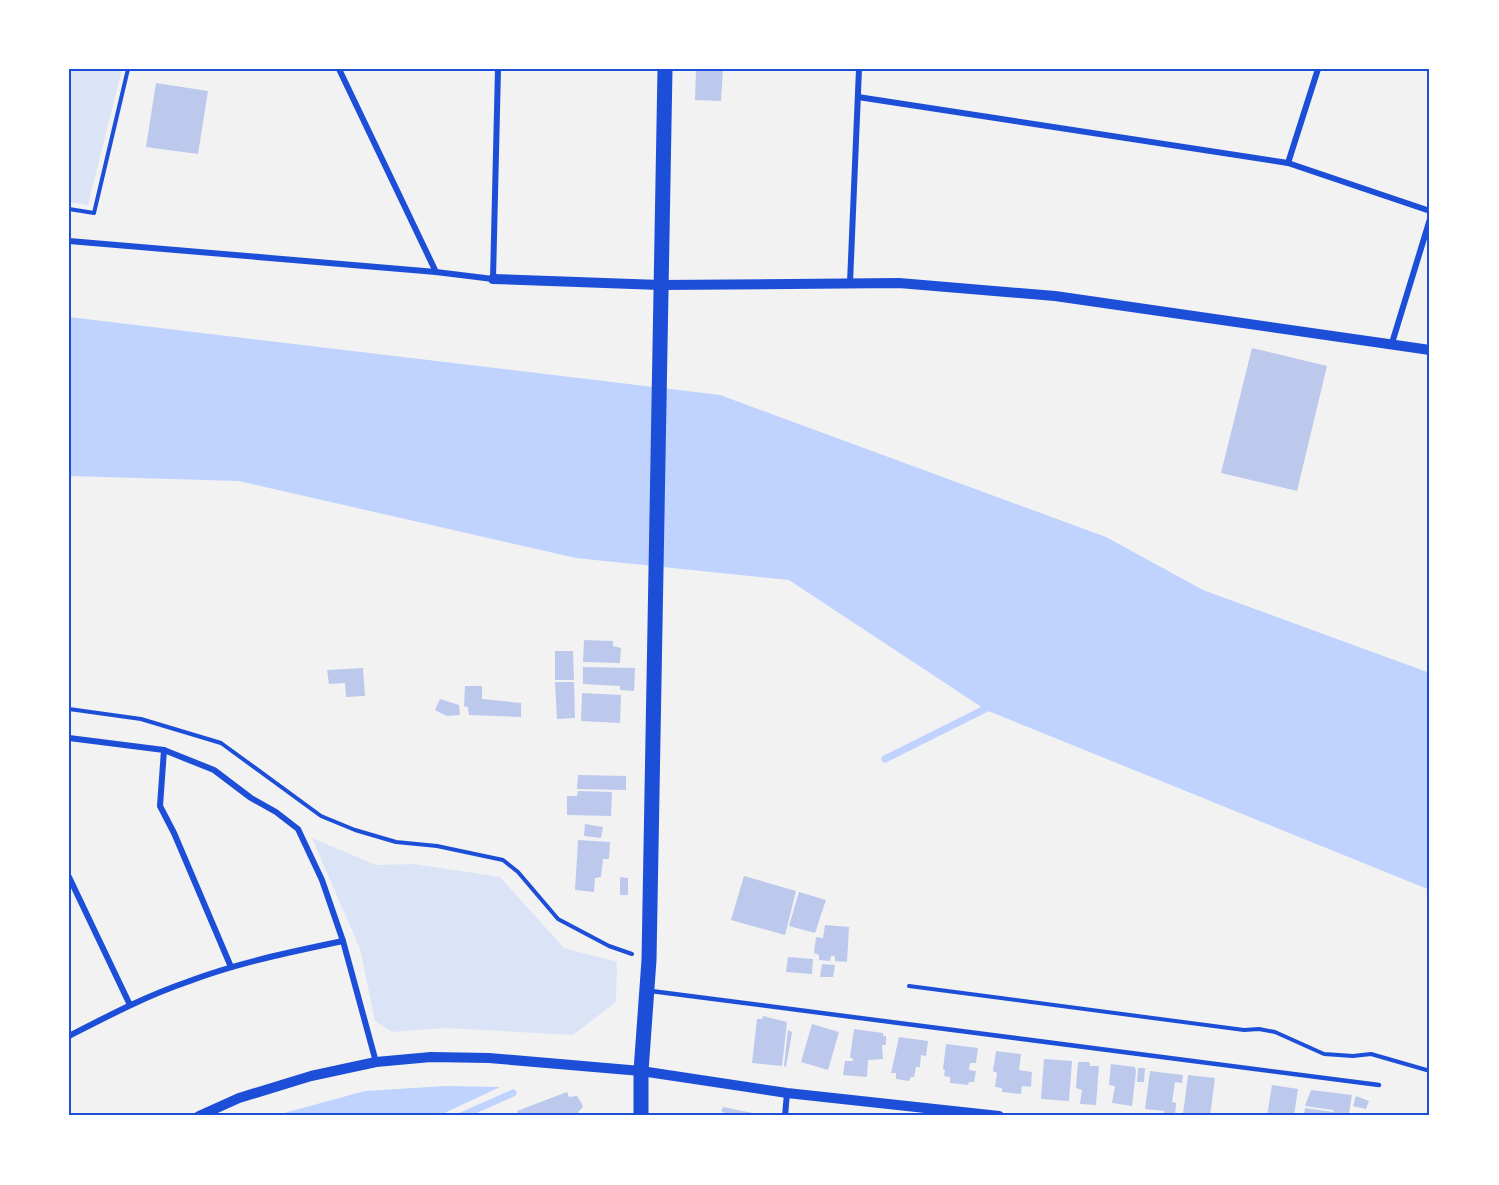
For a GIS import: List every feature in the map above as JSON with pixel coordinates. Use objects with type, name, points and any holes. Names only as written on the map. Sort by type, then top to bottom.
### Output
[{"type":"main road","points":[[641,1116],[641,1071],[649,960],[665,69]]},
{"type":"street","points":[[339,69],[436,272]]},
{"type":"street","points":[[493,279],[498,69]]},
{"type":"street","points":[[850,283],[859,69]]},
{"type":"street","points":[[1288,163],[1318,69]]},
{"type":"street","points":[[858,97],[1288,163],[1430,211]]},
{"type":"street","points":[[1392,343],[1430,219]]},
{"type":"street","points":[[69,241],[436,272],[493,279],[660,285],[899,283],[1055,296],[1430,350]]},
{"type":"street","points":[[69,738],[164,750],[214,770],[250,798],[276,812],[298,829],[322,880],[343,941],[376,1062]]},
{"type":"street","points":[[164,750],[160,806],[174,833],[231,967]]},
{"type":"street","points":[[69,877],[130,1005]]},
{"type":"street","points":[[69,1035],[130,1005],[186,982],[231,967],[343,941]]},
{"type":"street","points":[[199,1116],[239,1098],[311,1076],[376,1062],[431,1057],[489,1058],[641,1071],[908,1111],[999,1116]]},
{"type":"street","points":[[785,1116],[787,1093]]},
{"type":"lane","points":[[648,990],[1379,1084]]},
{"type":"path","points":[[69,209],[94,213],[128,69]]},
{"type":"path","points":[[69,709],[141,719],[221,743],[321,816],[355,830],[396,842],[437,846],[503,860],[518,873],[558,919],[609,946],[649,960]]},
{"type":"path","points":[[909,986],[1244,1030],[1259,1029],[1275,1032],[1324,1054],[1353,1056],[1371,1054],[1430,1071]]},
{"type":"shaded area","points":[[69,69],[122,69],[88,205],[69,202]]},
{"type":"shaded area","points":[[312,838],[376,865],[414,864],[500,877],[564,948],[617,962],[616,1002],[573,1035],[446,1028],[392,1032],[375,1021],[360,949]]},
{"type":"water","points":[[69,317],[720,395],[1106,537],[1203,590],[1430,673],[1430,890],[986,710],[789,580],[576,558],[239,481],[69,476]]},
{"type":"water","points":[[446,1086],[500,1087],[438,1116],[273,1116],[365,1091]]},
{"type":"building","points":[[696,69],[723,69],[721,101],[695,100]]},
{"type":"building","points":[[156,83],[208,91],[198,154],[146,147]]},
{"type":"building","points":[[1252,348],[1327,366],[1297,491],[1221,473]]},
{"type":"building","points":[[584,640],[613,641],[613,646],[621,648],[620,663],[583,662]]},
{"type":"building","points":[[555,651],[573,651],[574,680],[555,680]]},
{"type":"building","points":[[583,667],[635,668],[634,691],[620,690],[620,686],[583,684]]},
{"type":"building","points":[[363,668],[365,696],[346,697],[345,683],[329,684],[327,670]]},
{"type":"building","points":[[555,682],[574,682],[575,718],[557,719]]},
{"type":"building","points":[[465,686],[482,686],[482,699],[521,703],[521,717],[469,715],[468,707],[464,706]]},
{"type":"building","points":[[582,693],[621,695],[620,723],[581,721]]},
{"type":"building","points":[[440,699],[459,705],[460,715],[447,716],[435,710]]},
{"type":"building","points":[[578,775],[626,776],[626,790],[577,789]]},
{"type":"building","points":[[578,791],[612,792],[611,816],[567,815],[567,796],[577,796]]},
{"type":"building","points":[[585,824],[603,827],[601,838],[584,836]]},
{"type":"building","points":[[578,840],[610,842],[609,859],[603,859],[601,877],[595,878],[594,892],[575,890]]},
{"type":"building","points":[[744,876],[796,891],[785,935],[731,920]]},
{"type":"building","points":[[620,877],[628,878],[628,895],[620,895]]},
{"type":"building","points":[[799,892],[826,900],[815,933],[789,926]]},
{"type":"building","points":[[825,925],[849,927],[847,962],[835,961],[834,956],[831,956],[830,961],[819,960],[819,955],[814,953],[816,937],[823,938]]},
{"type":"building","points":[[788,957],[813,959],[812,974],[786,972]]},
{"type":"building","points":[[822,964],[835,965],[833,977],[820,977]]},
{"type":"building","points":[[763,1016],[787,1022],[782,1066],[752,1063],[757,1019],[762,1019]]},
{"type":"building","points":[[812,1024],[839,1032],[828,1070],[801,1062]]},
{"type":"building","points":[[854,1029],[883,1033],[883,1036],[886,1036],[886,1045],[882,1045],[883,1059],[868,1060],[867,1077],[843,1075],[845,1061],[853,1061],[850,1057]]},
{"type":"building","points":[[788,1030],[792,1032],[786,1067],[784,1066]]},
{"type":"building","points":[[899,1037],[928,1041],[926,1056],[921,1055],[920,1067],[916,1067],[914,1077],[911,1077],[909,1081],[896,1079],[896,1073],[891,1073]]},
{"type":"building","points":[[946,1044],[978,1048],[976,1063],[970,1063],[969,1070],[976,1071],[974,1082],[969,1082],[968,1085],[950,1083],[950,1077],[944,1076]]},
{"type":"building","points":[[996,1051],[1021,1054],[1019,1070],[1032,1072],[1031,1087],[1022,1086],[1021,1094],[1002,1092],[1002,1088],[995,1087],[997,1073],[993,1071]]},
{"type":"building","points":[[1044,1059],[1072,1061],[1069,1101],[1041,1099]]},
{"type":"building","points":[[1078,1062],[1089,1062],[1090,1066],[1099,1066],[1096,1105],[1080,1104],[1082,1090],[1076,1088]]},
{"type":"building","points":[[1111,1064],[1135,1067],[1132,1106],[1112,1103],[1115,1086],[1109,1085]]},
{"type":"building","points":[[1138,1068],[1145,1068],[1144,1082],[1137,1082]]},
{"type":"building","points":[[1150,1071],[1183,1075],[1182,1083],[1175,1082],[1172,1102],[1176,1103],[1175,1115],[1145,1109]]},
{"type":"building","points":[[1188,1075],[1215,1078],[1210,1116],[1183,1114]]},
{"type":"building","points":[[1272,1085],[1298,1089],[1294,1116],[1267,1116]]},
{"type":"building","points":[[1311,1090],[1352,1095],[1349,1113],[1347,1116],[1334,1116],[1333,1110],[1305,1106]]},
{"type":"building","points":[[567,1092],[569,1097],[577,1096],[581,1102],[583,1107],[578,1112],[580,1116],[519,1116],[517,1111]]},
{"type":"building","points":[[1356,1096],[1369,1101],[1366,1109],[1353,1106]]},
{"type":"building","points":[[723,1107],[762,1116],[731,1116],[721,1111]]},
{"type":"building","points":[[1305,1108],[1333,1112],[1332,1116],[1304,1116]]},
{"type":"waterway","points":[[885,759],[993,705]]},
{"type":"waterway","points":[[461,1116],[513,1093]]}]
